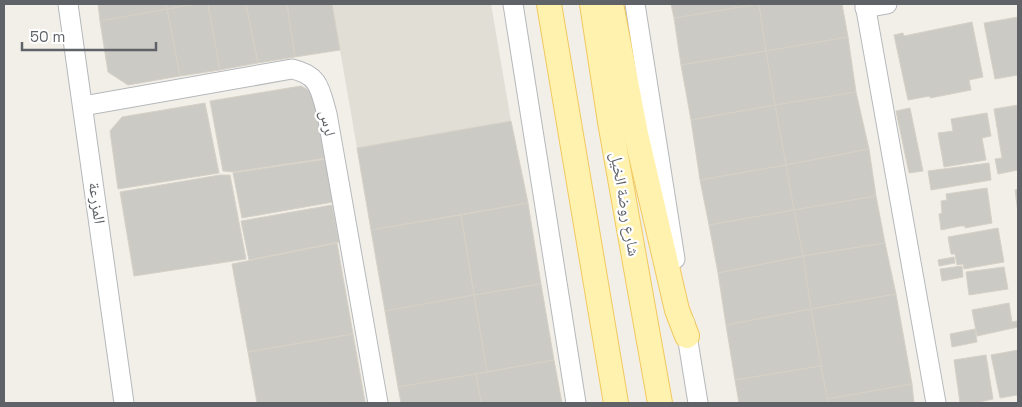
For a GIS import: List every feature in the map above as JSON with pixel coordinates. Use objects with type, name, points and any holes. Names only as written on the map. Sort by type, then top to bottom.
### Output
[{"type":"main road","points":[[549,4],[616,403]]},
{"type":"main road","name":"شارع روضة الخيل","points":[[592,4],[610,122],[660,403]]},
{"type":"main road","points":[[611,4],[636,134],[677,310],[687,336]]},
{"type":"street","name":"المزرعة","points":[[68,4],[124,403]]},
{"type":"street","points":[[513,4],[576,403]]},
{"type":"street","points":[[635,4],[698,403]]},
{"type":"street","points":[[887,4],[865,6],[936,403]]},
{"type":"street","name":"لرس","points":[[83,106],[292,69],[306,72],[319,85],[327,114],[378,403]]},
{"type":"shaded area","points":[[332,4],[491,4],[511,121],[357,148]]},
{"type":"building","points":[[98,4],[166,4],[167,9],[100,21]]},
{"type":"building","points":[[166,4],[198,4],[167,9]]},
{"type":"building","points":[[208,4],[220,70],[180,76],[167,9]]},
{"type":"building","points":[[208,4],[246,4],[258,63],[220,70]]},
{"type":"building","points":[[246,4],[287,4],[295,57],[258,63]]},
{"type":"building","points":[[287,4],[332,4],[340,50],[295,57]]},
{"type":"building","points":[[671,4],[759,4],[674,18]]},
{"type":"building","points":[[759,4],[766,51],[681,65],[674,18]]},
{"type":"building","points":[[759,4],[842,4],[848,37],[766,51]]},
{"type":"building","points":[[167,9],[180,76],[128,85],[108,72],[100,21]]},
{"type":"building","points":[[1018,17],[1018,75],[995,79],[984,23]]},
{"type":"building","points":[[972,22],[983,77],[969,80],[971,90],[908,100],[894,35],[903,33],[904,36]]},
{"type":"building","points":[[848,37],[856,92],[775,105],[766,51]]},
{"type":"building","points":[[766,51],[775,105],[691,120],[681,65]]},
{"type":"building","points":[[301,86],[318,95],[327,158],[233,172],[223,171],[210,101]]},
{"type":"building","points":[[856,92],[869,149],[786,165],[775,105]]},
{"type":"building","points":[[205,103],[219,173],[118,189],[110,131],[122,117]]},
{"type":"building","points":[[775,105],[786,165],[700,180],[691,120]]},
{"type":"building","points":[[1018,105],[1018,170],[998,174],[995,159],[1002,158],[994,109]]},
{"type":"building","points":[[910,108],[923,171],[909,173],[896,111]]},
{"type":"building","points":[[987,113],[991,136],[982,138],[986,160],[944,167],[938,133],[953,131],[951,119]]},
{"type":"building","points":[[511,121],[528,203],[371,230],[357,148]]},
{"type":"building","points":[[869,149],[876,196],[794,210],[786,165]]},
{"type":"building","points":[[327,159],[333,202],[242,218],[233,173]]},
{"type":"building","points":[[989,163],[991,180],[931,190],[928,171]]},
{"type":"building","points":[[786,165],[794,210],[709,225],[700,180]]},
{"type":"building","points":[[220,175],[230,175],[246,259],[134,276],[120,192]]},
{"type":"building","points":[[987,188],[992,223],[941,230],[939,214],[942,213],[941,201],[947,200],[946,194]]},
{"type":"building","points":[[1018,189],[1018,213],[1015,190]]},
{"type":"building","points":[[876,196],[885,243],[803,256],[794,210]]},
{"type":"building","points":[[528,203],[541,284],[474,295],[461,215]]},
{"type":"building","points":[[332,205],[339,242],[249,260],[241,221]]},
{"type":"building","points":[[794,210],[803,256],[718,273],[709,225]]},
{"type":"building","points":[[461,215],[474,295],[385,311],[371,230]]},
{"type":"building","points":[[998,228],[1004,262],[964,269],[963,264],[957,265],[955,254],[951,254],[948,237]]},
{"type":"building","points":[[337,243],[353,334],[248,352],[232,264]]},
{"type":"building","points":[[885,243],[896,294],[811,309],[803,256]]},
{"type":"building","points":[[803,256],[811,309],[726,325],[718,273]]},
{"type":"building","points":[[954,257],[955,263],[939,266],[938,260]]},
{"type":"building","points":[[962,266],[963,277],[942,281],[940,269]]},
{"type":"building","points":[[1004,267],[1008,289],[969,295],[966,272]]},
{"type":"building","points":[[541,284],[554,360],[487,372],[474,295]]},
{"type":"building","points":[[896,294],[912,384],[827,399],[811,309]]},
{"type":"building","points":[[474,295],[487,372],[398,387],[385,311]]},
{"type":"building","points":[[1009,303],[1012,322],[1017,321],[1018,327],[977,336],[972,310]]},
{"type":"building","points":[[811,309],[821,366],[735,380],[726,325]]},
{"type":"building","points":[[975,329],[977,342],[952,347],[950,334]]},
{"type":"building","points":[[353,334],[365,402],[257,403],[248,352]]},
{"type":"building","points":[[1018,350],[1018,398],[1017,395],[1000,398],[991,355]]},
{"type":"building","points":[[986,355],[993,399],[975,403],[960,403],[954,360]]},
{"type":"building","points":[[554,360],[562,403],[481,403],[476,374]]},
{"type":"building","points":[[821,366],[828,403],[739,403],[735,380]]},
{"type":"building","points":[[476,374],[481,403],[401,403],[398,387]]},
{"type":"building","points":[[912,384],[914,403],[828,403],[827,399]]}]
